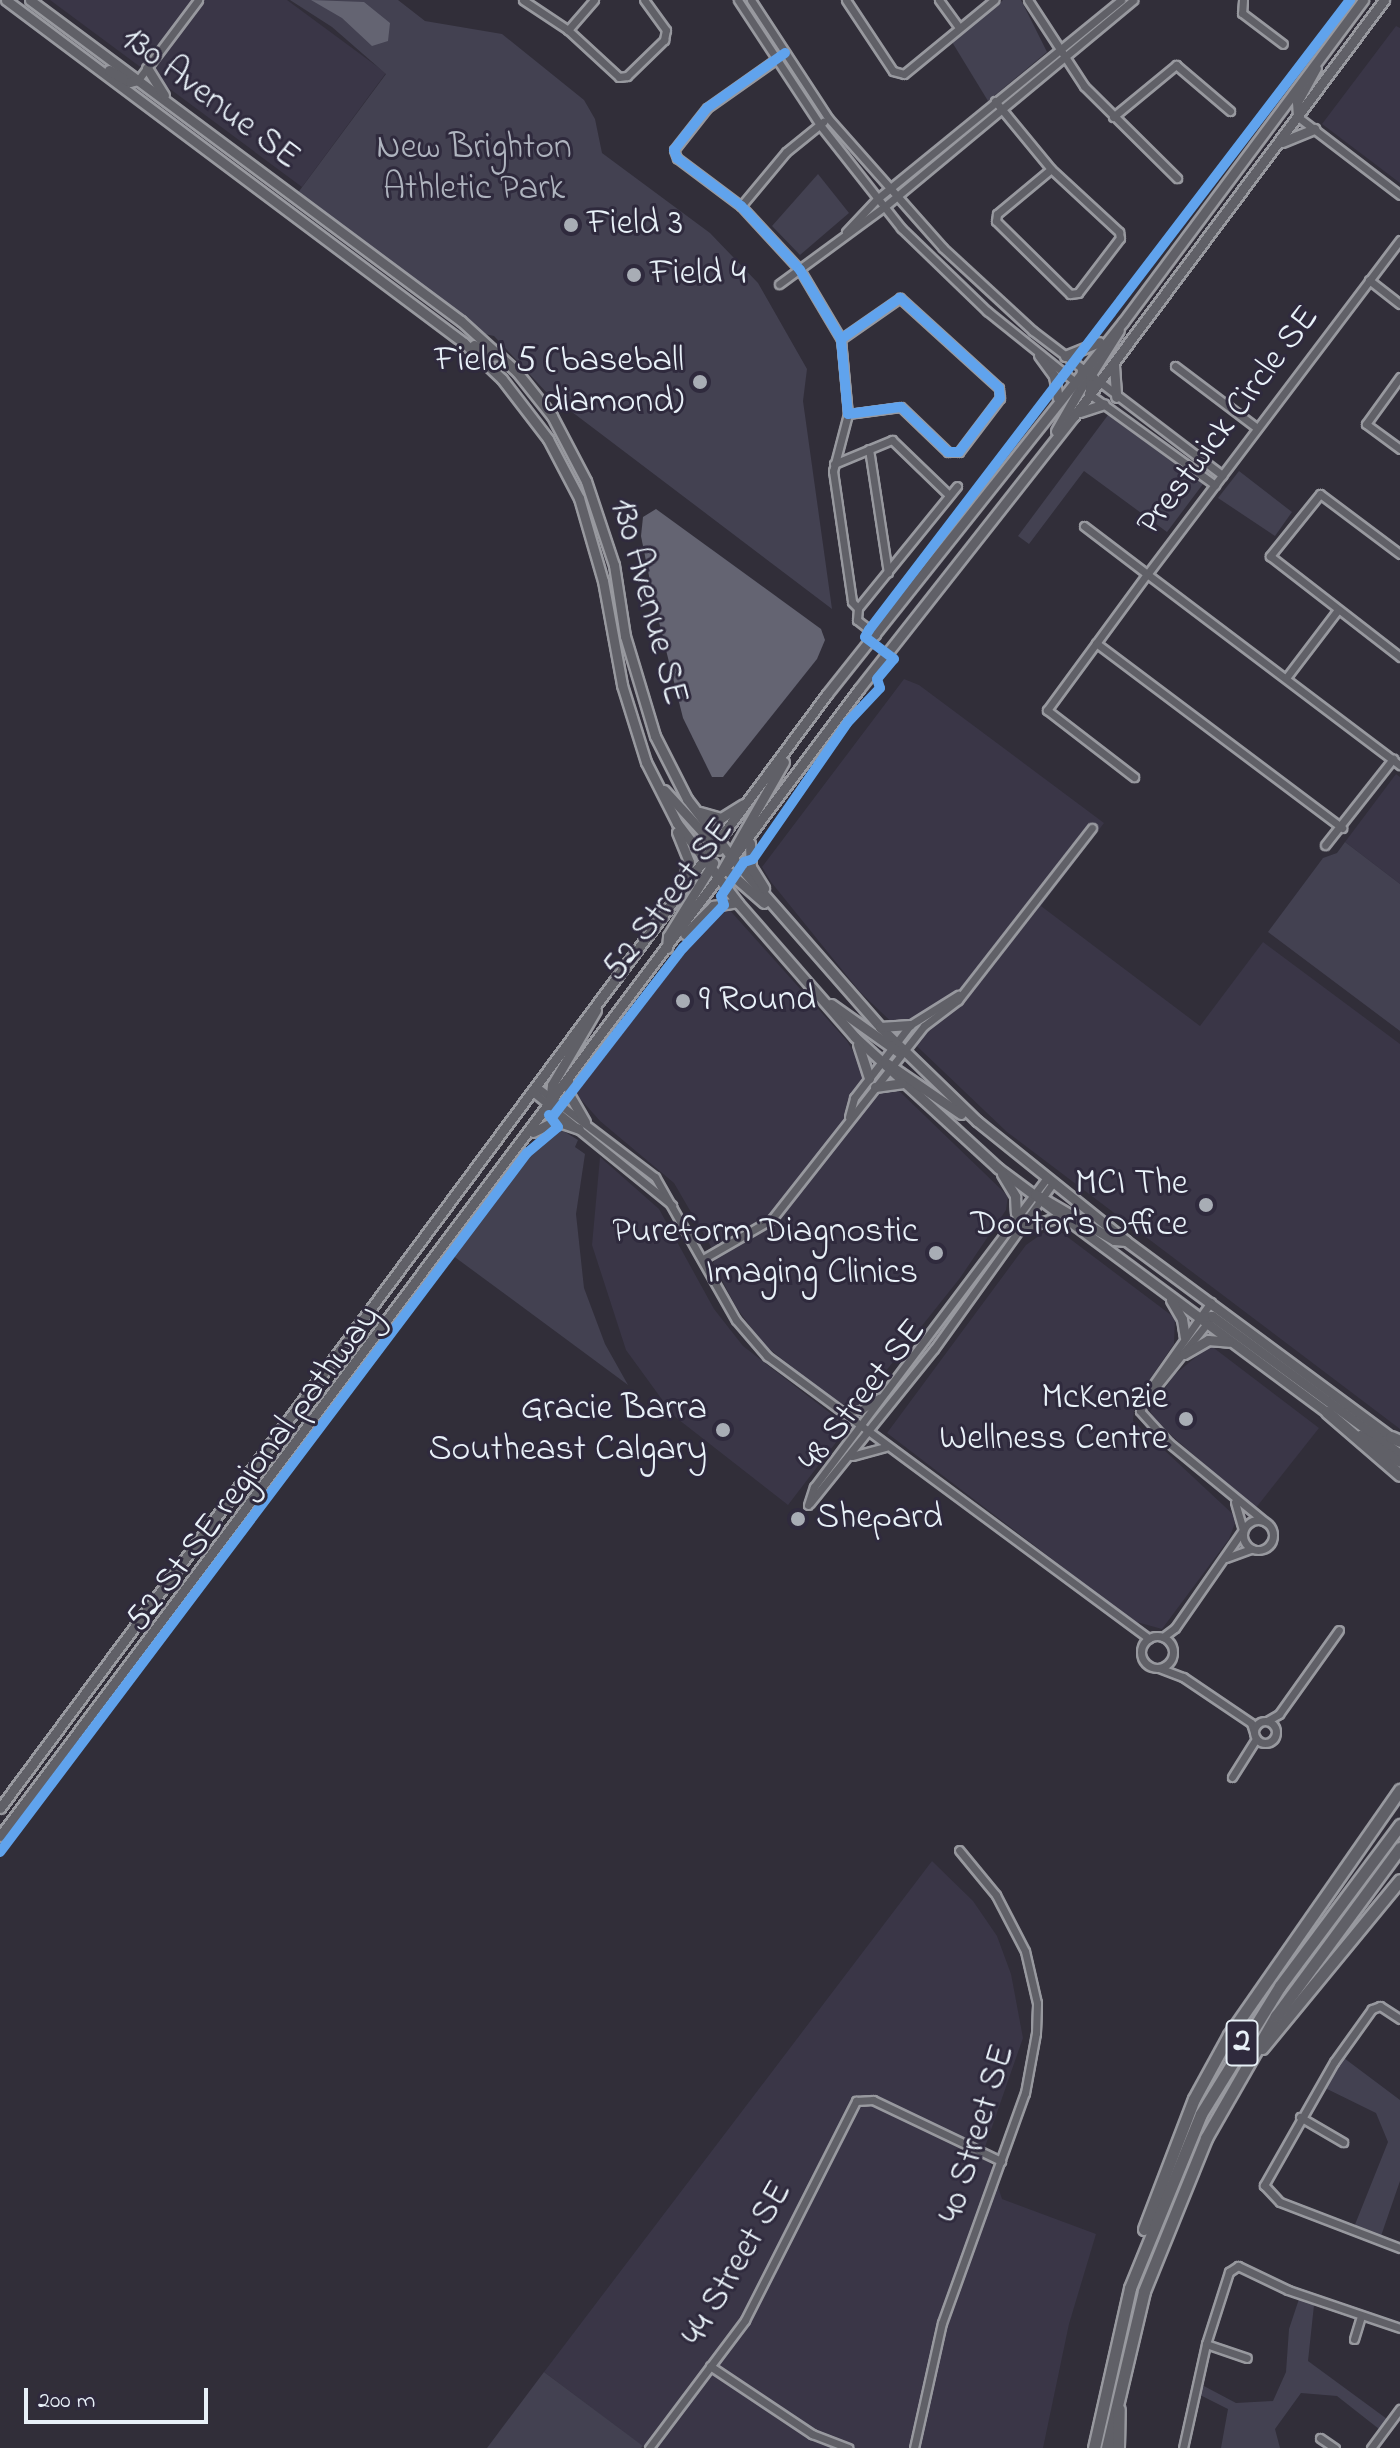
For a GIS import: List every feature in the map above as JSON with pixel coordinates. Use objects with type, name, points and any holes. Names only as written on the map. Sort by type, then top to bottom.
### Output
[{"type":"highway","points":[[1327,1412],[1400,1475]]},
{"type":"highway","points":[[1130,2288],[1149,2206],[1224,2044],[1400,1790]]},
{"type":"highway","name":"2","points":[[1093,2448],[1130,2288],[1179,2162],[1219,2081],[1280,1986],[1400,1825]]},
{"type":"highway","name":"2","points":[[1107,2448],[1135,2321],[1171,2214],[1245,2066],[1400,1848]]},
{"type":"highway","points":[[1245,2066],[1292,2016],[1400,1880]]},
{"type":"highway","points":[[1118,2391],[1118,2448]]},
{"type":"main road","name":"130 Avenue SE","points":[[6,0],[464,343],[507,384],[548,439],[579,498],[637,737],[677,823],[778,912],[897,1049],[977,1121],[1126,1241],[1209,1313],[1397,1441]]},
{"type":"main road","name":"130 Avenue SE","points":[[30,0],[499,355],[552,416],[586,481],[614,565],[638,687],[669,767],[720,858],[720,878],[738,903],[855,1037],[998,1168],[1060,1217],[1169,1297],[1209,1313],[1234,1344],[1400,1462]]},
{"type":"main road","points":[[1090,376],[1123,322],[1282,104],[1363,0]]},
{"type":"main road","points":[[1050,445],[1077,384],[1114,362],[1384,0]]},
{"type":"main road","points":[[34,21],[120,78],[138,80],[154,111]]},
{"type":"main road","points":[[1298,117],[1297,102],[1329,44]]},
{"type":"main road","points":[[147,68],[173,107]]},
{"type":"main road","points":[[1282,104],[1298,117]]},
{"type":"main road","points":[[1276,146],[1314,129]]},
{"type":"main road","points":[[404,299],[435,315],[483,353],[499,355],[507,384]]},
{"type":"main road","points":[[1065,356],[1088,350],[1123,322]]},
{"type":"main road","points":[[1090,394],[1090,376],[1108,335]]},
{"type":"main road","points":[[1039,355],[1054,376],[1058,398]]},
{"type":"main road","points":[[1114,362],[1116,397]]},
{"type":"main road","name":"52 Street SE","points":[[720,858],[750,798],[1058,398],[1077,384]]},
{"type":"main road","name":"52 Street SE","points":[[0,1808],[667,912],[720,858],[751,839],[886,653],[1090,394]]},
{"type":"main road","points":[[1074,416],[1104,404]]},
{"type":"main road","points":[[637,737],[643,765],[689,862],[667,912]]},
{"type":"main road","points":[[667,949],[668,936],[791,744]]},
{"type":"main road","points":[[656,782],[720,858]]},
{"type":"main road","points":[[694,807],[718,818],[750,798]]},
{"type":"main road","points":[[751,839],[751,867],[778,912]]},
{"type":"main road","name":"52 Street SE","points":[[0,1836],[524,1138],[550,1099],[568,1080],[720,878]]},
{"type":"main road","points":[[675,939],[713,906],[729,900],[738,903]]},
{"type":"main road","points":[[821,999],[897,1049]]},
{"type":"main road","points":[[550,1099],[593,1022],[597,1006]]},
{"type":"main road","points":[[880,1027],[910,1025]]},
{"type":"main road","points":[[855,1037],[872,1082],[902,1083]]},
{"type":"main road","points":[[887,1066],[977,1121]]},
{"type":"main road","points":[[568,1080],[570,1096],[582,1126]]},
{"type":"main road","points":[[524,1138],[556,1121],[582,1126]]},
{"type":"main road","points":[[998,1168],[1015,1197],[1016,1213]]},
{"type":"main road","points":[[1038,1197],[1114,1240],[1126,1241]]},
{"type":"main road","points":[[1017,1230],[1060,1217]]},
{"type":"main road","points":[[1169,1297],[1182,1319],[1185,1337]]},
{"type":"main road","points":[[1209,1313],[1400,1454]]},
{"type":"main road","points":[[1184,1354],[1208,1340],[1234,1344]]},
{"type":"street","points":[[138,80],[198,0]]},
{"type":"street","points":[[523,0],[568,30],[619,77],[627,76],[664,40],[666,30],[644,0]]},
{"type":"street","points":[[568,30],[594,0]]},
{"type":"street","points":[[738,0],[820,125],[877,199],[956,282],[1039,355],[1215,485]]},
{"type":"street","points":[[751,0],[829,119],[888,190],[999,303],[1116,397],[1222,475]]},
{"type":"street","points":[[846,0],[893,71],[904,74],[994,0]]},
{"type":"street","points":[[939,0],[959,28]]},
{"type":"street","points":[[1028,0],[1061,54],[1113,117],[1177,178]]},
{"type":"street","points":[[779,284],[884,207],[1001,109],[1121,0]]},
{"type":"street","points":[[846,232],[877,199],[995,101],[1133,0]]},
{"type":"street","points":[[1243,0],[1242,13],[1283,44]]},
{"type":"street","points":[[785,53],[707,108],[674,150],[677,158],[741,206],[800,270],[841,339],[848,414],[834,464],[852,602],[858,608]]},
{"type":"street","points":[[1113,117],[1176,65],[1230,111]]},
{"type":"street","points":[[995,101],[1051,169],[1119,232],[1120,238],[1078,293],[1070,294],[996,221],[997,214],[1051,169]]},
{"type":"street","points":[[1298,117],[1400,195]]},
{"type":"street","points":[[741,206],[786,152],[829,119]]},
{"type":"street","name":"Prestwick Circle SE","points":[[1396,762],[1147,574],[1400,240]]},
{"type":"street","points":[[1369,280],[1400,304]]},
{"type":"street","points":[[841,339],[900,298],[999,388],[1000,398],[959,452],[948,452],[901,407],[848,414]]},
{"type":"street","points":[[1175,366],[1257,428]]},
{"type":"street","points":[[1400,377],[1366,424],[1400,449]]},
{"type":"street","points":[[834,464],[892,440],[949,495]]},
{"type":"street","points":[[869,449],[888,573]]},
{"type":"street","points":[[876,635],[857,620],[858,608],[957,486]]},
{"type":"street","points":[[1400,554],[1320,494],[1315,496],[1270,556],[1400,657]]},
{"type":"street","points":[[1084,526],[1147,574],[1047,710],[1134,777]]},
{"type":"street","points":[[1286,678],[1337,611]]},
{"type":"street","points":[[1096,643],[1342,828]]},
{"type":"street","points":[[1325,845],[1396,762]]},
{"type":"street","points":[[897,1049],[949,1009],[1092,828]]},
{"type":"street","points":[[703,1259],[767,1225],[887,1066],[910,1025],[960,994]]},
{"type":"street","points":[[536,1090],[674,1207],[736,1320],[760,1349],[1147,1640],[1163,1637],[1175,1628],[1243,1530],[1254,1520],[1264,1521]]},
{"type":"street","name":"48 Street SE","points":[[1038,1197],[1016,1213],[885,1395],[814,1487],[808,1505],[869,1433],[1017,1230],[1049,1181]]},
{"type":"street","points":[[1209,1313],[1185,1337],[1140,1411],[1231,1497],[1264,1521],[1273,1538],[1264,1549],[1233,1553],[1221,1562]]},
{"type":"street","points":[[1145,1399],[1184,1354],[1209,1313]]},
{"type":"street","points":[[841,1411],[861,1410],[885,1395]]},
{"type":"street","points":[[850,1457],[887,1447]]},
{"type":"street","points":[[1231,1497],[1244,1541],[1255,1549]]},
{"type":"street","points":[[1175,1628],[1171,1661],[1183,1677],[1256,1732],[1274,1738],[1279,1714],[1339,1633]]},
{"type":"street","points":[[1163,1637],[1172,1647]]},
{"type":"street","points":[[1147,1640],[1144,1660],[1183,1677]]},
{"type":"street","points":[[1159,1668],[1171,1661]]},
{"type":"street","points":[[1232,1777],[1252,1749],[1256,1732],[1279,1714]]},
{"type":"street","points":[[1267,1721],[1275,1728]]},
{"type":"street","name":"40 Street SE","points":[[914,2448],[942,2323],[1032,2065],[1037,2003],[1025,1951],[1010,1920],[959,1850]]},
{"type":"street","points":[[1400,2019],[1380,2006],[1372,2009],[1300,2117],[1264,2185],[1267,2193],[1317,2219],[1400,2248]]},
{"type":"street","name":"44 Street SE","points":[[649,2448],[745,2320],[860,2098],[1001,2161]]},
{"type":"street","points":[[1300,2117],[1343,2142]]},
{"type":"street","points":[[1183,2448],[1206,2344],[1229,2272],[1238,2266],[1361,2316],[1400,2328]]},
{"type":"street","points":[[1354,2339],[1361,2316]]},
{"type":"street","points":[[1206,2344],[1247,2358]]},
{"type":"street","points":[[710,2366],[812,2434],[848,2448]]},
{"type":"street","points":[[1371,2448],[1400,2409]]},
{"type":"street","points":[[1320,2438],[1335,2448]]},
{"type":"shaded area","points":[[50,0],[287,0],[386,73],[302,187]]},
{"type":"shaded area","points":[[1396,26],[1400,28],[1400,183],[1322,124]]},
{"type":"shaded area","points":[[904,679],[919,685],[1104,823],[1041,906],[1200,1026],[1263,942],[1400,1044],[1400,1429],[1007,1132],[860,992],[771,882],[762,867]]},
{"type":"shaded area","points":[[1396,774],[1400,777],[1400,884],[1345,842]]},
{"type":"shaded area","points":[[726,906],[847,1041],[865,1072],[886,1089],[896,1088],[1008,1196],[1006,1210],[960,1278],[858,1406],[839,1404],[763,1344],[736,1307],[713,1263],[717,1257],[674,1183],[600,1121],[576,1094],[679,955]]},
{"type":"shaded area","points":[[600,1157],[659,1209],[714,1309],[743,1346],[843,1423],[844,1432],[788,1505],[674,1416],[626,1350],[592,1245]]},
{"type":"shaded area","points":[[1053,1226],[1175,1318],[1174,1344],[1135,1401],[1133,1421],[1237,1518],[1229,1539],[1162,1629],[1133,1621],[887,1433],[1026,1245]]},
{"type":"shaded area","points":[[1210,1345],[1319,1428],[1255,1509],[1156,1422],[1150,1411],[1173,1376]]},
{"type":"shaded area","points":[[932,1861],[973,1901],[997,1936],[1011,1974],[1023,2038],[985,2147],[1002,2199],[1096,2234],[1069,2324],[1043,2448],[645,2448],[544,2372]]},
{"type":"green space","name":"New Brighton Athletic Park","points":[[290,0],[398,0],[425,21],[502,34],[584,100],[595,119],[602,153],[710,233],[758,283],[807,369],[803,401],[832,609],[547,393],[494,336],[480,333],[297,194],[386,74],[332,27]]},
{"type":"green space","points":[[1003,0],[1021,0],[1047,52],[988,101],[952,42]]},
{"type":"green space","points":[[818,174],[849,213],[800,255],[772,226]]},
{"type":"green space","points":[[1108,415],[1203,484],[1167,532],[1084,471],[1029,544],[1018,536]]},
{"type":"green space","points":[[1239,471],[1292,512],[1275,536],[1218,498]]},
{"type":"green space","points":[[1345,842],[1400,884],[1400,1031],[1268,932],[1323,858],[1337,853]]},
{"type":"green space","points":[[562,1130],[578,1140],[575,1147],[585,1154],[576,1214],[584,1288],[605,1344],[628,1385],[452,1255],[536,1144],[551,1131]]},
{"type":"green space","points":[[1344,2058],[1400,2100],[1400,2181],[1381,2236],[1354,2227],[1388,2142],[1376,2113],[1323,2087]]},
{"type":"green space","points":[[1299,2299],[1314,2305],[1308,2361],[1387,2419],[1379,2429],[1337,2396],[1301,2393],[1275,2429],[1280,2448],[1221,2448],[1228,2409],[1198,2394],[1202,2385],[1236,2403],[1273,2401],[1286,2372],[1289,2329]]},
{"type":"green space","points":[[544,2372],[643,2446],[487,2448]]},
{"type":"water","points":[[311,0],[364,2],[390,23],[388,41],[372,46],[342,18]]},
{"type":"water","points":[[656,509],[821,629],[825,640],[817,659],[723,777],[712,777],[683,718],[655,606],[641,536],[643,517]]},
{"type":"cycle path","points":[[553,1116],[683,948],[724,905],[721,896],[744,862],[753,859],[847,723],[880,688],[877,679],[894,659],[865,637],[869,630],[1350,0]]},
{"type":"cycle path","points":[[785,53],[707,108],[674,150],[677,158],[741,206],[800,270],[841,339],[848,414],[901,407],[948,452],[959,452],[1000,398],[999,388],[900,298],[841,339]]},
{"type":"cycle path","name":"52 St SE regional pathway","points":[[0,1852],[527,1153],[558,1127],[549,1115]]},
{"type":"place","name":"Field 3","points":[[571,225]]},
{"type":"place","name":"Field 4","points":[[634,275]]},
{"type":"place","name":"Field 5 (baseball diamond)","points":[[700,382]]},
{"type":"place","name":"9 Round","points":[[683,1001]]},
{"type":"place","name":"MCI The Doctor's Office","points":[[1206,1205]]},
{"type":"place","name":"Pureform Diagnostic Imaging Clinics","points":[[936,1253]]},
{"type":"place","name":"McKenzie Wellness Centre","points":[[1186,1419]]},
{"type":"place","name":"Gracie Barra Southeast Calgary","points":[[723,1430]]},
{"type":"place","name":"Shepard","points":[[798,1519]]}]
